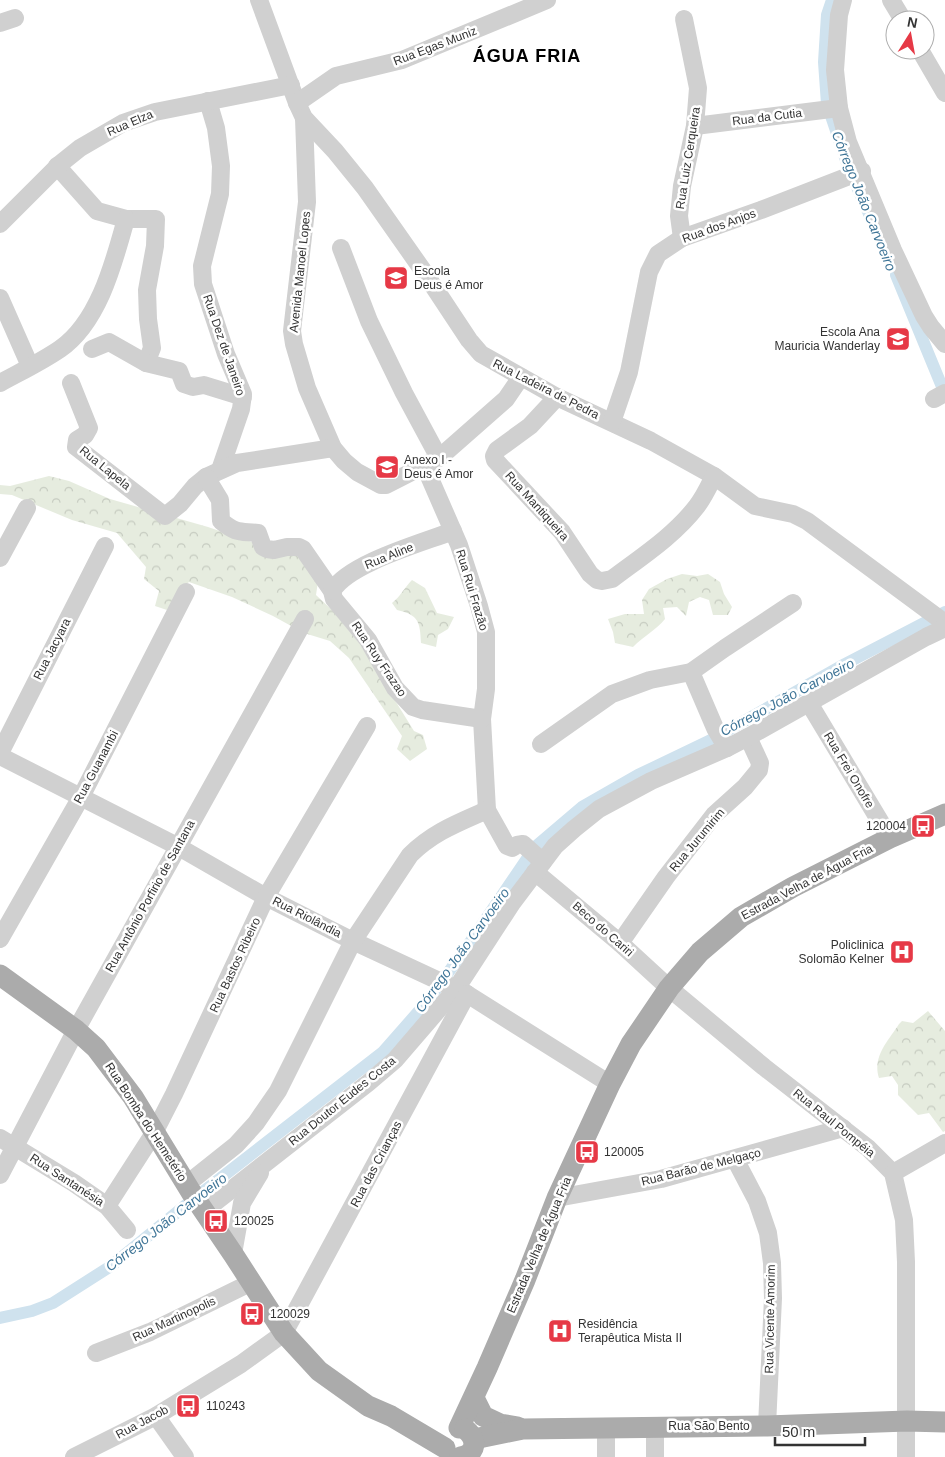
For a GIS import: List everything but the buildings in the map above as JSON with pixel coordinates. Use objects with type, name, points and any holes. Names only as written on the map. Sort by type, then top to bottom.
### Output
[{"type":"main road","name":"Estrada Velha de Água Fria","points":[[457,1449],[474,1398],[558,1198],[610,1084],[631,1044],[669,988],[700,952],[741,917],[793,887],[890,838],[945,814]]},
{"type":"main road","name":"Rua Bomba do Hemetério","points":[[0,975],[76,1030],[96,1048],[133,1098],[284,1334],[319,1371],[368,1406],[457,1449]]},
{"type":"main road","points":[[474,1398],[483,1416],[500,1424],[523,1429]]},
{"type":"main road","name":"Rua São Bento","points":[[457,1449],[523,1429],[606,1445],[655,1427],[766,1426],[907,1421],[945,1422]]},
{"type":"street","name":"Rua Ladeira de Pedra","points":[[259,0],[301,110],[364,188],[424,272],[469,340],[481,354],[557,397],[651,441],[714,476],[755,506],[793,514],[807,521],[944,624]]},
{"type":"street","name":"Rua Egas Muniz","points":[[301,110],[336,76],[402,60],[547,0]]},
{"type":"street","points":[[843,0],[839,15],[830,109],[848,142],[853,175],[893,250],[924,316],[930,327],[945,344]]},
{"type":"street","name":"Rua Luiz Cerqueira","points":[[682,238],[679,216],[682,186],[695,126],[698,88],[684,19]]},
{"type":"street","points":[[926,60],[945,93]]},
{"type":"street","name":"Rua Elza","points":[[0,224],[57,166],[80,148],[123,123],[155,112],[291,85]]},
{"type":"street","name":"Rua Dez de Janeiro","points":[[208,101],[216,128],[221,166],[220,194],[202,266],[203,284],[226,354],[239,382],[243,397],[241,409],[213,473]]},
{"type":"street","name":"Rua da Cutia","points":[[695,126],[830,109]]},
{"type":"street","name":"Avenida Manoel Lopes","points":[[301,110],[307,202],[292,331],[294,344],[308,388],[333,448],[357,472],[384,485],[432,462],[506,399],[521,377]]},
{"type":"street","points":[[57,166],[97,211],[126,219],[156,219],[147,290],[152,348],[146,362]]},
{"type":"street","name":"Rua dos Anjos","points":[[612,422],[629,372],[649,272],[654,260],[663,249],[682,238],[853,175]]},
{"type":"street","points":[[0,383],[61,349],[78,333],[112,270],[126,219]]},
{"type":"street","name":"Rua Rui Frazão","points":[[341,248],[368,321],[404,393],[432,462],[486,632],[486,689],[482,719],[487,810]]},
{"type":"street","points":[[1,303],[30,366]]},
{"type":"street","points":[[92,349],[109,342],[146,362],[179,370],[184,384],[192,387],[204,385],[243,397]]},
{"type":"street","name":"Rua Lapela","points":[[72,383],[88,428],[85,435],[77,440],[76,447],[165,516]]},
{"type":"street","name":"Rua Mantiqueira","points":[[557,397],[530,426],[497,450],[494,456],[495,460],[562,532],[590,574],[597,580],[602,582],[612,579],[662,541],[697,506],[714,476]]},
{"type":"street","name":"Rua Dez de Janeiro","points":[[165,516],[180,504],[195,486],[213,473],[237,462],[333,448]]},
{"type":"street","name":"Rua Ruy Frazao","points":[[213,473],[220,500],[222,521],[237,532],[258,533],[263,547],[267,550],[294,546],[303,549],[332,591],[334,599],[368,640],[395,688],[414,707],[422,710],[482,719]]},
{"type":"street","points":[[0,558],[28,508]]},
{"type":"street","name":"Rua Aline","points":[[332,591],[338,582],[352,572],[372,562],[453,531]]},
{"type":"street","name":"Rua Jacyara","points":[[0,754],[105,546]]},
{"type":"street","name":"Rua Guanambi","points":[[0,939],[81,797],[186,592]]},
{"type":"street","points":[[541,744],[612,694],[650,680],[691,672],[793,604]]},
{"type":"street","name":"Rua Antônio Porfirio de Santana","points":[[0,1175],[7,1142],[76,1030],[176,846],[304,619]]},
{"type":"street","name":"Rua Doutor Eudes Costa","points":[[195,1197],[270,1159],[395,1060],[455,989],[512,904],[534,859],[555,846],[599,809],[722,739],[748,737],[926,637],[944,624]]},
{"type":"street","points":[[691,672],[722,739]]},
{"type":"street","name":"Rua Frei Onofre","points":[[808,703],[890,838]]},
{"type":"street","name":"Rua Bastos Ribeiro","points":[[107,1206],[154,1133],[266,897],[367,726]]},
{"type":"street","name":"Rua Jurumirim","points":[[620,943],[666,877],[714,815],[745,787],[759,770],[760,762],[748,737]]},
{"type":"street","name":"Rua Riolândia","points":[[0,754],[176,846],[266,897],[455,989],[610,1084]]},
{"type":"street","points":[[195,1197],[256,1123],[278,1091],[353,941],[401,867],[419,846],[444,829],[487,810],[507,846],[512,848],[520,844],[534,859]]},
{"type":"street","name":"Beco do Cariri","points":[[534,859],[669,988]]},
{"type":"street","name":"Rua Raul Pompéia","points":[[669,988],[764,1067],[868,1148],[893,1173]]},
{"type":"street","name":"Rua das Crianças","points":[[284,1334],[455,989]]},
{"type":"street","name":"Rua Barão de Melgaço","points":[[558,1198],[661,1178],[843,1128]]},
{"type":"street","name":"Rua Santanésia","points":[[7,1142],[74,1183],[107,1206],[127,1230]]},
{"type":"street","points":[[906,1457],[904,1220],[893,1173],[945,1143]]},
{"type":"street","points":[[233,1254],[242,1203],[270,1159]]},
{"type":"street","name":"Rua Vicente Amorim","points":[[735,1159],[757,1201],[768,1233],[772,1263],[773,1298],[766,1426]]},
{"type":"street","name":"Rua Martinopolis","points":[[96,1352],[150,1332],[250,1283]]},
{"type":"street","name":"Rua Jacob","points":[[74,1457],[98,1451],[241,1364],[284,1334]]},
{"type":"street","points":[[156,1416],[185,1457]]},
{"type":"street","points":[[655,1427],[655,1457]]},
{"type":"green space","points":[[49,476],[69,481],[110,499],[208,527],[252,542],[311,554],[319,575],[316,595],[333,611],[360,644],[414,731],[423,735],[427,749],[410,761],[397,749],[402,736],[349,658],[330,641],[304,633],[232,597],[189,582],[180,590],[167,610],[155,606],[159,591],[144,579],[146,567],[117,533],[72,520],[12,495],[0,494],[0,485],[10,486]]},
{"type":"green space","points":[[682,574],[697,576],[708,574],[720,582],[724,594],[732,607],[728,615],[713,615],[709,600],[700,597],[689,602],[686,616],[677,607],[663,608],[665,619],[633,647],[615,643],[608,619],[625,614],[644,614],[642,600],[649,589],[667,579]]},
{"type":"green space","points":[[412,580],[425,588],[437,613],[454,617],[448,629],[438,635],[436,647],[421,643],[417,620],[410,614],[397,610],[392,603]]},
{"type":"green space","points":[[928,1011],[945,1031],[945,1131],[943,1132],[929,1113],[918,1115],[898,1095],[898,1085],[892,1076],[879,1078],[877,1070],[879,1056],[899,1024],[902,1021],[913,1023]]},
{"type":"waterway","name":"Córrego João Carvoeiro","points":[[832,0],[827,15],[824,62],[827,104],[849,169],[870,216]]},
{"type":"waterway","name":"Córrego João Carvoeiro","points":[[896,275],[945,394]]},
{"type":"waterway","name":"Córrego João Carvoeiro","points":[[0,1318],[32,1311],[53,1303],[111,1266],[186,1205],[383,1052],[426,1003],[535,847],[582,807],[638,775],[709,741],[845,664],[945,612]]},
{"type":"place","name":"Escola Deus é Amor","points":[[396,278]]},
{"type":"place","name":"Escola Ana Mauricia Wanderlay","points":[[898,339]]},
{"type":"place","name":"Anexo I - Deus é Amor","points":[[387,467]]},
{"type":"place","name":"120004","points":[[923,826]]},
{"type":"place","name":"Policlinica Solomão Kelner","points":[[902,952]]},
{"type":"place","name":"120005","points":[[587,1152]]},
{"type":"place","name":"120025","points":[[216,1221]]},
{"type":"place","name":"120029","points":[[252,1314]]},
{"type":"place","name":"Residência Terapêutica Mista II","points":[[560,1331]]},
{"type":"place","name":"110243","points":[[188,1406]]},
{"type":"district","name":"ÁGUA FRIA","points":[[527,56]]}]
